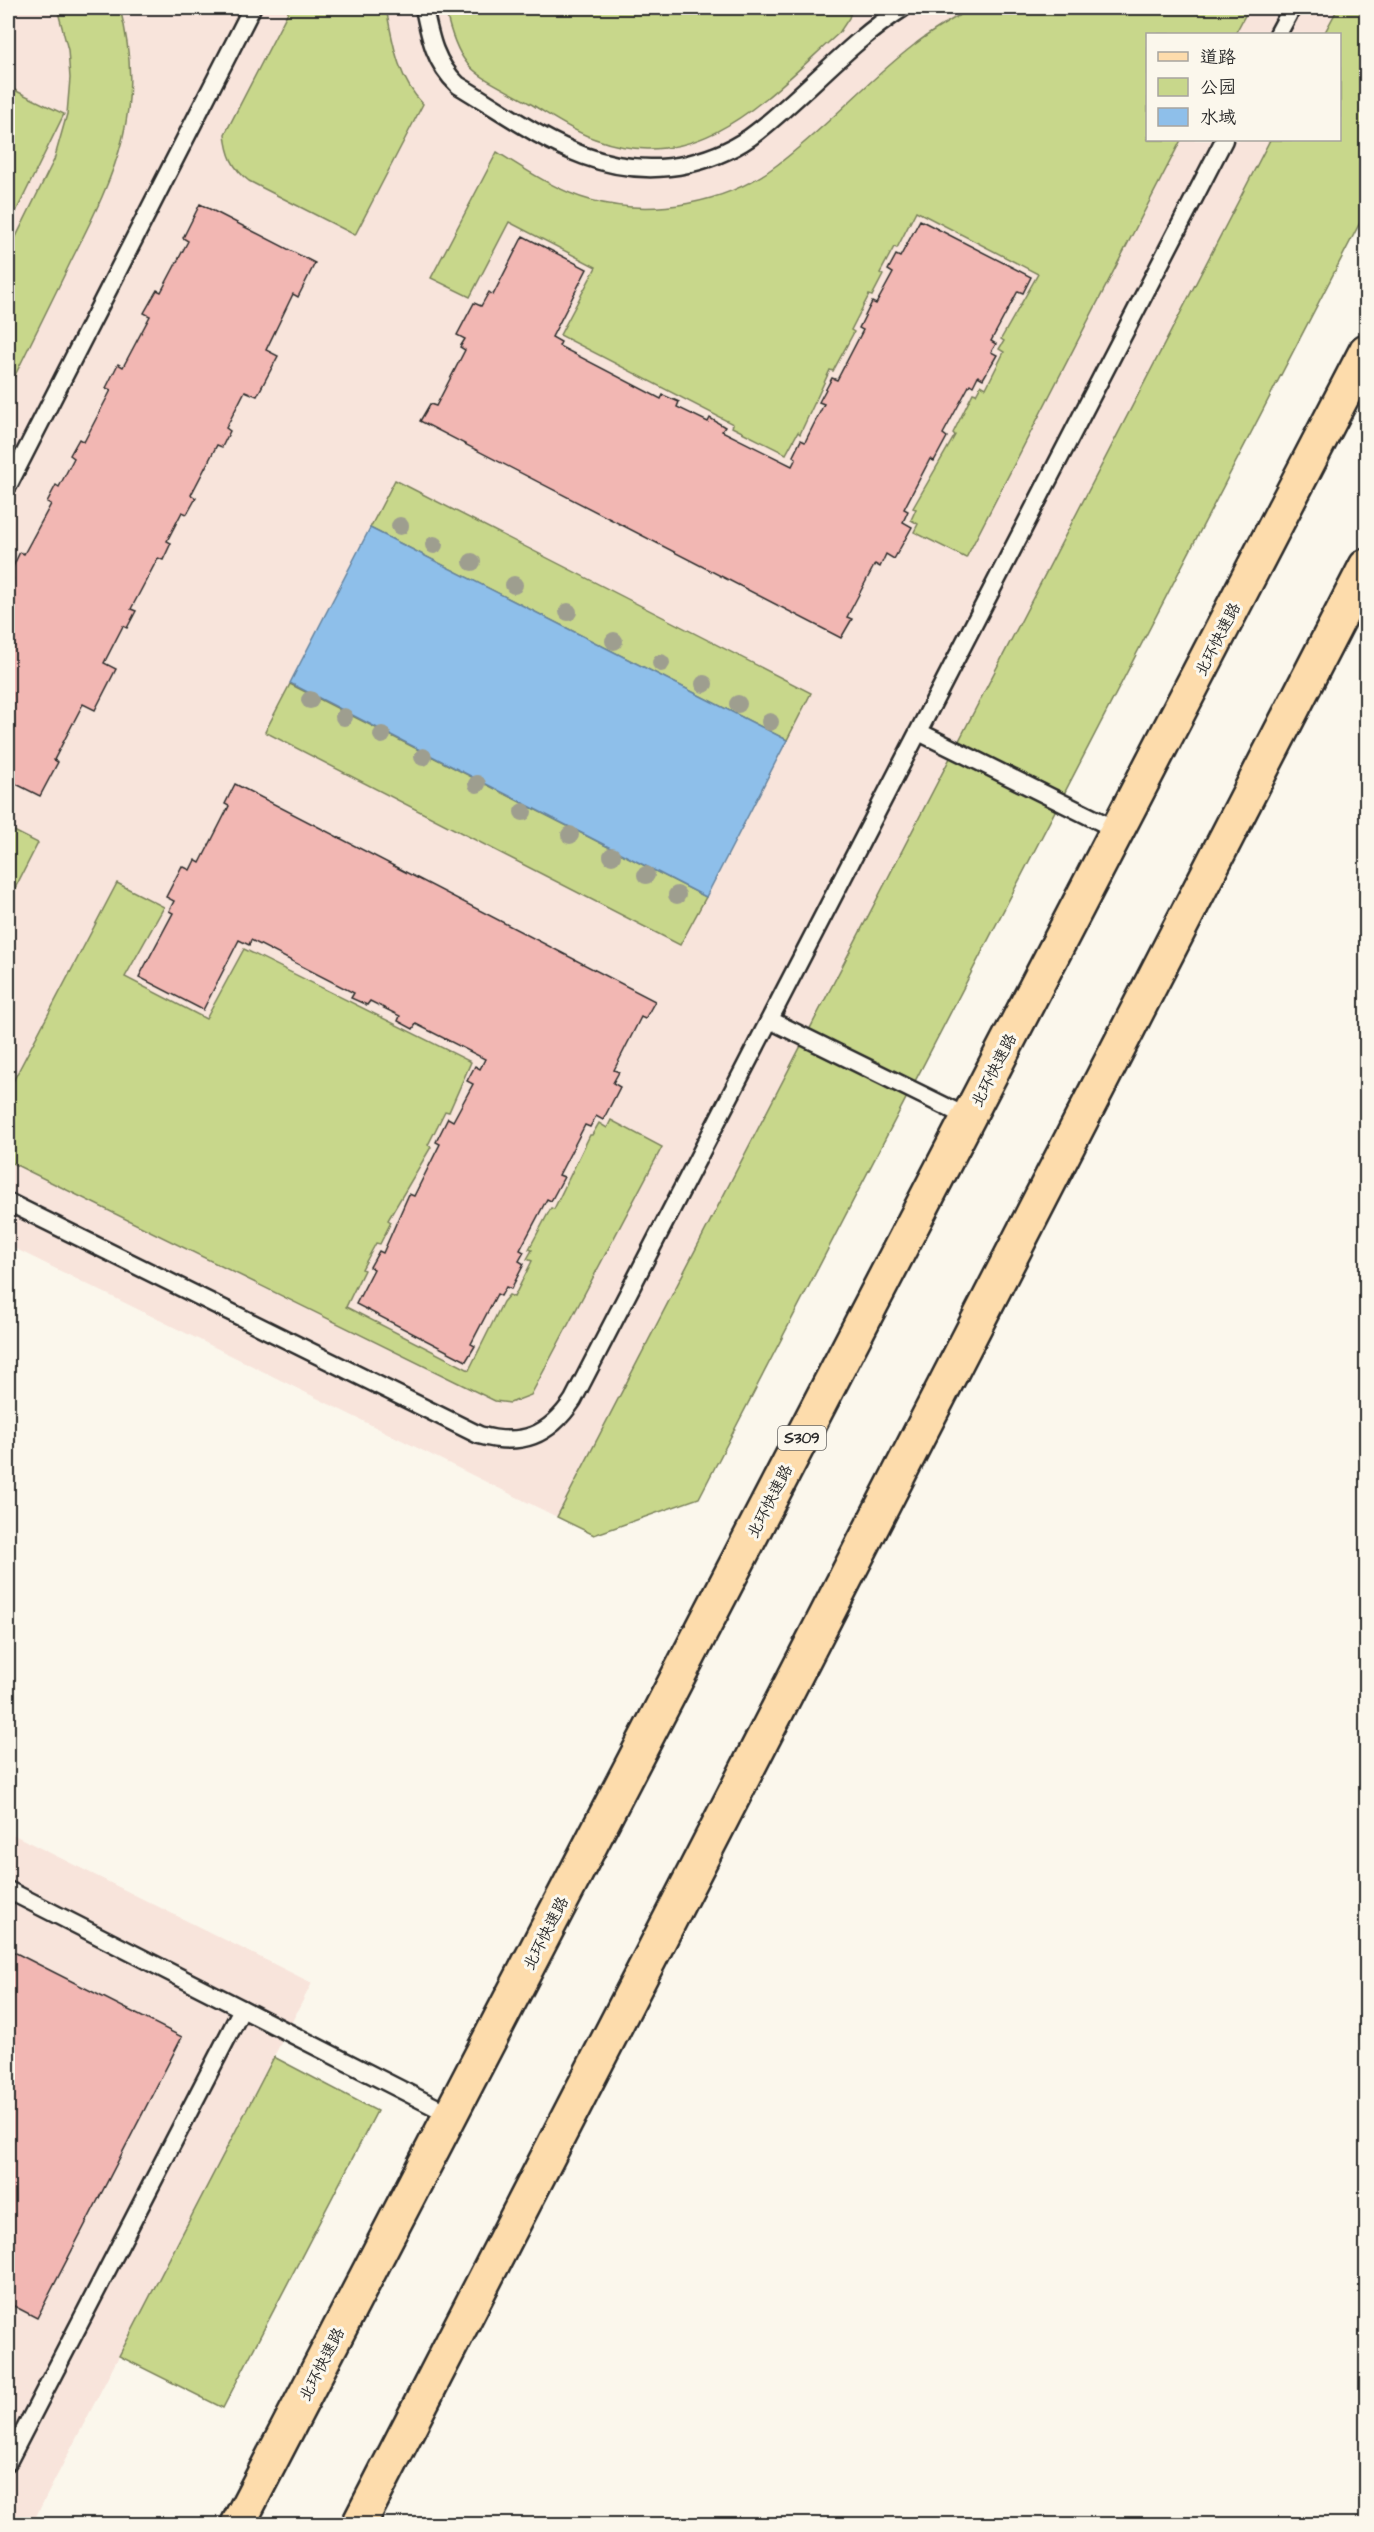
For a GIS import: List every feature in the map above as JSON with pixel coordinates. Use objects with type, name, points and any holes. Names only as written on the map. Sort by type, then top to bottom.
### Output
[{"type":"main road","name":"北环快速路","points":[[238,2524],[1366,351]]},
{"type":"main road","points":[[359,2524],[1366,566]]},
{"type":"lane","points":[[8,486],[252,8]]},
{"type":"lane","points":[[424,8],[437,59],[444,72],[458,85],[580,154],[610,166],[660,169],[705,160],[734,148],[757,132],[880,24],[903,8]]},
{"type":"lane","points":[[1279,33],[1292,8]]},
{"type":"lane","points":[[8,1202],[479,1435],[494,1439],[523,1440],[555,1424],[573,1400],[1223,141]]},
{"type":"lane","points":[[919,732],[1117,830]]},
{"type":"lane","points":[[770,1020],[969,1118]]},
{"type":"lane","points":[[8,1890],[451,2115]]},
{"type":"lane","points":[[8,2462],[242,2009]]},
{"type":"shaded area","points":[[8,8],[1338,8],[1325,33],[1146,33],[1146,141],[1269,141],[557,1517],[8,1245]]},
{"type":"shaded area","points":[[8,1832],[312,1983],[32,2524],[8,2524]]},
{"type":"green space","points":[[57,8],[120,8],[130,77],[128,108],[123,138],[102,196],[8,390],[8,253],[54,160],[67,114],[70,78],[68,50]]},
{"type":"green space","points":[[290,8],[386,8],[397,59],[407,83],[423,104],[355,235],[249,181],[234,166],[227,148],[225,134]]},
{"type":"green space","points":[[445,8],[852,8],[849,18],[839,33],[786,82],[730,124],[700,139],[667,148],[633,148],[595,139],[578,132],[483,77],[464,59],[457,47]]},
{"type":"green space","points":[[971,8],[1249,8],[1236,33],[1146,33],[1146,141],[1180,141],[966,558],[914,532],[918,524],[911,520],[916,509],[913,508],[955,435],[953,433],[973,393],[976,394],[981,385],[986,388],[1004,352],[999,349],[1004,341],[1001,339],[1038,274],[916,211],[897,248],[894,247],[880,273],[883,275],[872,296],[869,295],[851,330],[854,332],[833,371],[830,370],[800,434],[798,432],[786,454],[732,427],[733,424],[560,335],[596,267],[509,222],[470,297],[431,278],[497,152],[554,186],[590,200],[614,205],[663,207],[712,198],[757,178],[777,165],[896,59],[927,35]]},
{"type":"green space","points":[[1338,8],[1366,8],[1366,211],[699,1498],[594,1535],[557,1517],[1269,141],[1341,141],[1341,33],[1325,33]]},
{"type":"green space","points":[[8,87],[64,114],[8,228]]},
{"type":"green space","points":[[395,480],[811,693],[787,740],[370,528]]},
{"type":"green space","points":[[290,684],[706,897],[680,945],[265,732]]},
{"type":"green space","points":[[8,828],[38,843],[8,902]]},
{"type":"green space","points":[[117,883],[164,907],[125,977],[206,1019],[244,949],[471,1062],[449,1112],[445,1111],[428,1145],[431,1147],[388,1220],[391,1222],[380,1244],[376,1243],[362,1269],[364,1270],[346,1307],[469,1370],[503,1302],[509,1295],[514,1297],[532,1261],[527,1259],[532,1250],[529,1249],[551,1208],[554,1209],[590,1135],[599,1123],[607,1128],[611,1120],[662,1147],[531,1395],[510,1403],[495,1401],[8,1161],[8,1091]]},
{"type":"green space","points":[[274,2057],[377,2111],[223,2408],[119,2356]]},
{"type":"water","points":[[370,528],[787,740],[706,897],[290,683]]},
{"type":"building","points":[[200,204],[315,263],[298,297],[293,294],[266,350],[278,356],[257,396],[245,391],[226,428],[230,431],[222,447],[217,445],[191,495],[196,498],[187,514],[182,512],[167,541],[171,543],[163,560],[158,558],[131,609],[136,611],[127,628],[123,626],[104,663],[116,669],[95,710],[83,704],[54,760],[58,762],[40,796],[8,780],[8,589],[13,579],[8,577],[20,552],[24,554],[51,504],[47,502],[56,485],[59,487],[74,458],[70,455],[79,439],[84,442],[111,390],[106,388],[118,364],[123,367],[150,316],[144,313],[157,290],[161,292],[188,241],[183,238]]},
{"type":"building","points":[[920,220],[1031,277],[1023,293],[1018,291],[991,341],[996,344],[991,352],[997,355],[983,379],[978,376],[973,386],[970,384],[943,434],[947,437],[934,461],[930,459],[904,509],[908,511],[903,522],[912,527],[894,559],[886,554],[880,567],[875,564],[847,617],[852,619],[841,638],[420,421],[430,404],[436,406],[465,350],[460,347],[465,339],[457,335],[474,303],[481,306],[489,292],[493,295],[523,236],[587,269],[552,337],[561,342],[559,346],[661,399],[663,395],[679,402],[677,407],[708,422],[710,418],[725,427],[722,431],[792,466],[796,458],[793,456],[801,440],[805,442],[824,404],[819,402],[832,378],[837,380],[863,330],[859,328],[872,302],[876,304],[893,273],[888,270],[896,255],[900,257]]},
{"type":"building","points":[[235,784],[655,1001],[645,1019],[641,1017],[614,1070],[619,1072],[613,1083],[620,1087],[603,1120],[596,1116],[590,1127],[585,1125],[559,1175],[564,1177],[551,1201],[547,1199],[520,1250],[524,1252],[519,1261],[524,1264],[511,1289],[506,1287],[501,1296],[497,1294],[471,1344],[475,1346],[466,1361],[356,1304],[374,1269],[370,1267],[379,1251],[383,1253],[409,1194],[414,1196],[440,1144],[436,1142],[448,1118],[453,1121],[473,1084],[467,1081],[475,1066],[480,1069],[485,1059],[416,1024],[413,1029],[398,1021],[400,1016],[370,1001],[367,1005],[351,998],[354,993],[251,940],[249,945],[239,940],[203,1010],[139,977],[173,913],[169,911],[174,901],[166,897],[182,866],[190,870],[195,860],[200,863],[229,806],[225,804]]},
{"type":"building","points":[[8,1949],[182,2037],[37,2318],[8,2303]]}]
